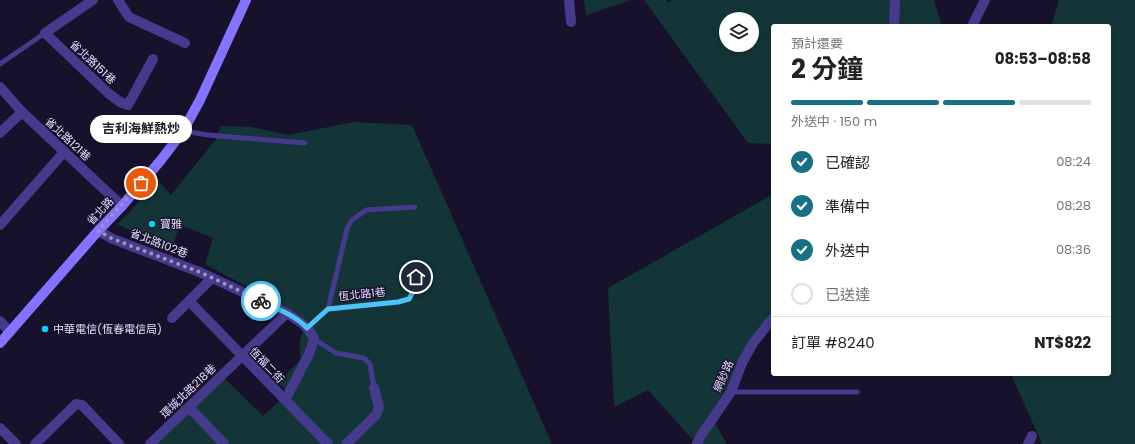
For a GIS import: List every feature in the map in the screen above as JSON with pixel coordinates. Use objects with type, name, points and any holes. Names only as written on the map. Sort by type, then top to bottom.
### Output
[{"type":"main road","name":"省北路","points":[[0,343],[98,231],[122,206],[161,160],[183,131],[200,100],[246,0]]},
{"type":"street","points":[[45,33],[93,0]]},
{"type":"street","points":[[118,0],[129,17],[185,43]]},
{"type":"street","points":[[569,0],[571,22]]},
{"type":"street","points":[[894,0],[894,24]]},
{"type":"street","points":[[973,24],[985,0]]},
{"type":"street","name":"省北路151巷","points":[[45,33],[108,93],[120,102],[128,105],[153,58]]},
{"type":"street","name":"省北路121巷","points":[[0,87],[22,112],[122,206]]},
{"type":"street","points":[[0,133],[22,112]]},
{"type":"street","points":[[0,225],[64,152]]},
{"type":"street","name":"省北路102巷","points":[[98,231],[113,239],[212,278]]},
{"type":"street","points":[[172,318],[212,278],[287,313],[300,321],[307,328],[314,339],[309,354],[285,400]]},
{"type":"street","name":"恆福二街","points":[[189,301],[328,444]]},
{"type":"street","name":"環城北路218巷","points":[[150,444],[287,313]]},
{"type":"street","points":[[0,321],[10,332]]},
{"type":"street","name":"網紗路","points":[[697,444],[700,437],[731,392],[742,363],[754,343],[771,321]]},
{"type":"street","points":[[346,444],[376,415],[379,407],[374,388]]},
{"type":"street","points":[[35,444],[76,404],[82,405],[119,444]]},
{"type":"street","points":[[189,407],[224,444]]},
{"type":"street","points":[[0,428],[16,444]]},
{"type":"lane","points":[[0,64],[45,33]]},
{"type":"lane","points":[[183,131],[208,135],[305,144]]},
{"type":"lane","points":[[328,309],[347,228],[351,221],[366,210],[415,207]]},
{"type":"lane","name":"恆北路1巷","points":[[307,328],[328,309],[398,302],[409,299],[415,288],[416,266],[421,264]]},
{"type":"lane","points":[[314,339],[336,353],[364,358],[370,364],[374,388]]},
{"type":"lane","points":[[731,392],[857,392]]},
{"type":"green space","points":[[584,0],[631,0],[586,15]]},
{"type":"green space","points":[[644,0],[666,0],[668,3],[672,0],[934,0],[941,24],[771,24],[771,144],[748,143]]},
{"type":"green space","points":[[1059,0],[1135,0],[1135,444],[1042,444],[1012,376],[1111,376],[1111,24],[1052,24]]},
{"type":"green space","points":[[354,122],[412,125],[552,444],[152,444],[223,377],[263,416],[289,392],[278,383],[300,360],[300,339],[308,323],[205,264],[213,238],[180,225],[171,251],[117,224],[131,211],[157,179],[171,195],[216,139],[221,126],[252,127],[288,135]]},
{"type":"green space","points":[[771,195],[771,323],[733,386],[731,392],[692,439],[648,390],[614,407],[608,288]]},
{"type":"green space","points":[[715,423],[727,444],[702,444],[706,436]]},
{"type":"way so far","points":[[141,183],[98,231],[113,239],[202,273],[261,301]]},
{"type":"place","name":"吉利海鮮熱炒","points":[[141,183]]},
{"type":"place","name":"寶雅","points":[[152,224]]},
{"type":"place","name":"中華電信(恆春電信局)","points":[[45,329]]},
{"type":"route","points":[[261,301],[287,313],[300,321],[307,328],[328,309],[398,302],[409,299],[415,288],[416,277]]}]
